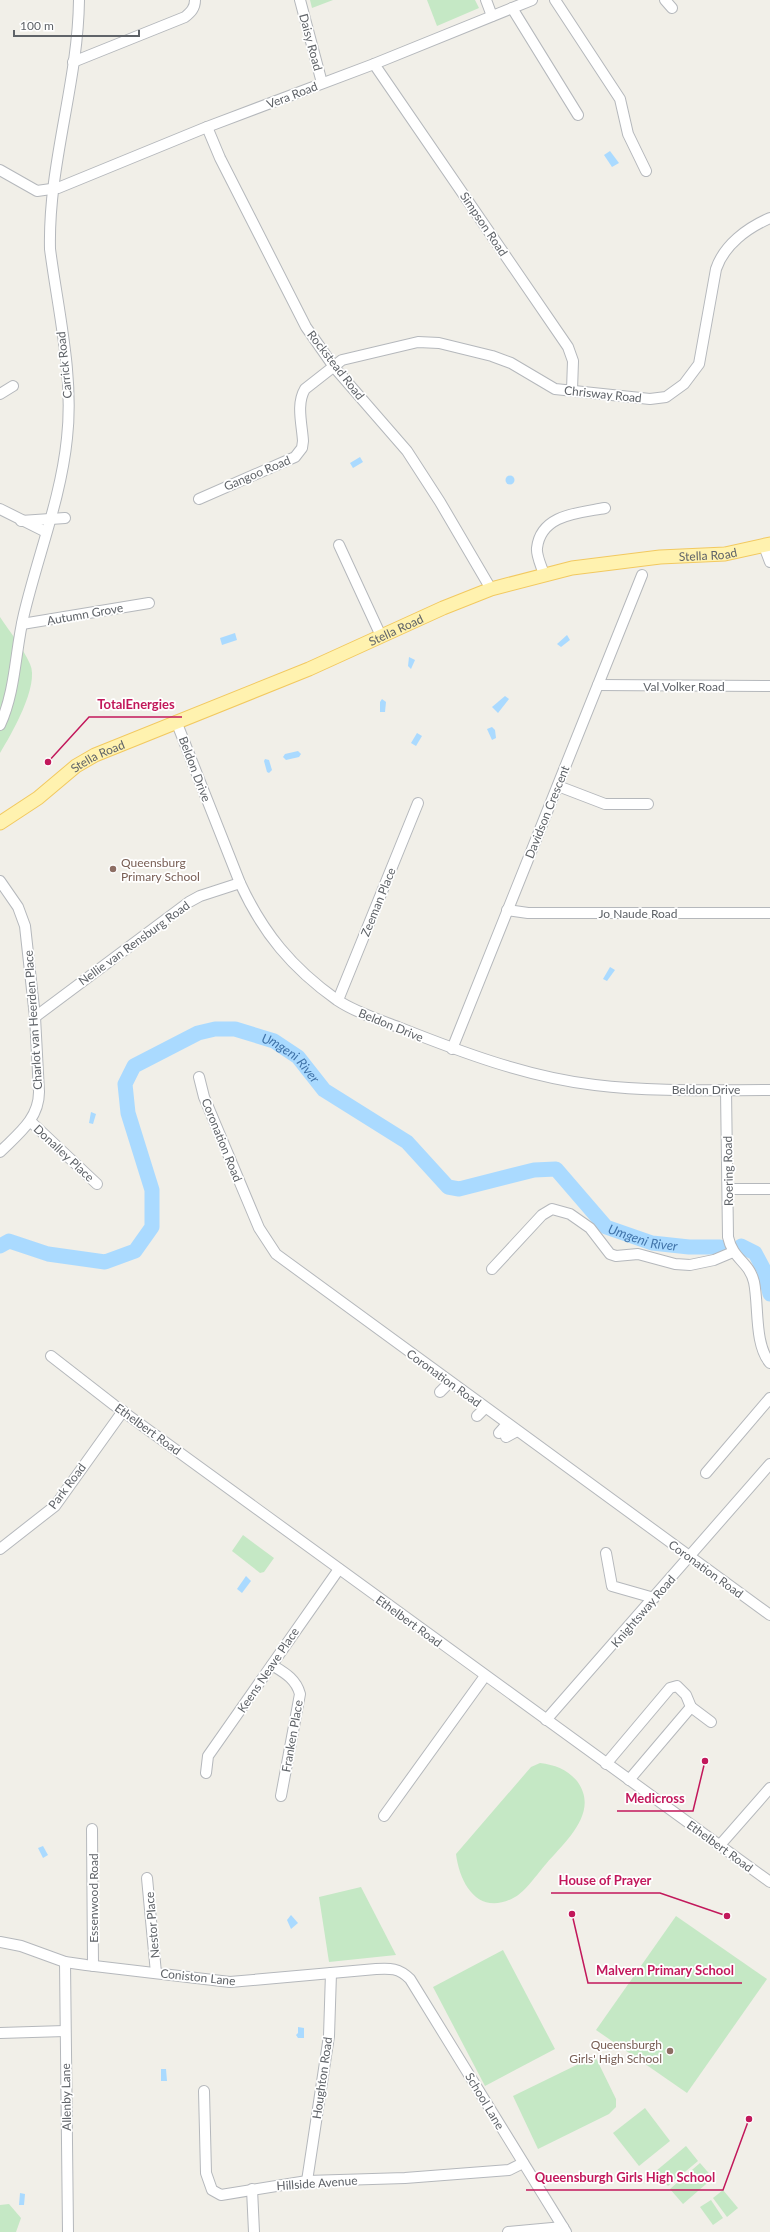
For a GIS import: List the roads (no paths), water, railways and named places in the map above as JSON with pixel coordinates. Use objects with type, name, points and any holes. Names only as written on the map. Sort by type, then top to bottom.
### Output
[{"type":"main road","name":"Stella Road","points":[[0,823],[38,798],[44,791],[76,766],[95,755],[176,721],[309,669],[381,636],[491,589],[572,568],[610,562],[660,557],[725,554],[767,545]]},
{"type":"main road","name":"Stella Road","points":[[0,815],[35,793],[44,791]]},
{"type":"street","name":"Carrick Road","points":[[0,725],[10,696],[22,624],[64,460],[68,419],[66,368],[50,249],[52,190],[77,38],[79,0]]},
{"type":"street","points":[[73,62],[185,17],[195,6],[195,0]]},
{"type":"street","name":"Daisy Road","points":[[300,0],[322,83]]},
{"type":"street","points":[[486,0],[492,16]]},
{"type":"street","name":"Vera Road","points":[[52,190],[207,127],[374,64],[532,0]]},
{"type":"street","points":[[555,0],[620,99],[628,134],[646,172]]},
{"type":"street","points":[[664,0],[672,8]]},
{"type":"street","points":[[512,8],[578,115]]},
{"type":"street","name":"Simpson Road","points":[[374,64],[568,347],[573,360],[572,390]]},
{"type":"street","name":"Rockstead Road","points":[[207,127],[220,158],[306,327],[334,367],[407,452],[440,502],[491,589]]},
{"type":"street","points":[[0,170],[33,190],[41,192],[52,190]]},
{"type":"street","name":"Chrisway Road","points":[[334,367],[348,357],[407,343],[427,342],[492,356],[511,364],[548,386],[658,399],[671,394],[684,384],[695,372],[702,356],[718,262],[734,242],[754,226],[770,218]]},
{"type":"street","name":"Gangoo Road","points":[[203,497],[295,457],[302,448],[303,441],[300,402],[302,395],[305,389],[334,367]]},
{"type":"street","points":[[0,394],[13,386]]},
{"type":"street","points":[[544,575],[537,549],[540,538],[547,528],[555,520],[563,516],[605,508]]},
{"type":"street","points":[[0,509],[21,521],[46,532]]},
{"type":"street","points":[[21,521],[65,518]]},
{"type":"street","points":[[339,545],[381,636]]},
{"type":"street","points":[[767,545],[770,562]]},
{"type":"street","name":"Davidson Crescent","points":[[452,1049],[642,575]]},
{"type":"street","name":"Autumn Grove","points":[[22,624],[149,603]]},
{"type":"street","name":"Val Volker Road","points":[[598,685],[770,686]]},
{"type":"street","name":"Beldon Drive","points":[[176,721],[251,908],[274,943],[302,972],[338,1000],[354,1009],[452,1049],[536,1074],[594,1085],[637,1089],[770,1090]]},
{"type":"street","points":[[558,786],[605,804],[648,804]]},
{"type":"street","name":"Zeeman Place","points":[[338,1000],[418,803]]},
{"type":"street","name":"Charlot van Heerden Place","points":[[0,881],[22,916],[27,943],[35,1017],[39,1102],[30,1122],[0,1152]]},
{"type":"street","name":"Nellie van Rensburg Road","points":[[35,1017],[189,902],[240,883]]},
{"type":"street","name":"Jo Naude Road","points":[[507,910],[535,913],[770,913]]},
{"type":"street","name":"Coronation Road","points":[[199,1077],[204,1097],[259,1228],[276,1254],[314,1289],[450,1382],[770,1615]]},
{"type":"street","name":"Roering Road","points":[[726,1090],[728,1237],[733,1252]]},
{"type":"street","name":"Donalley Place","points":[[30,1122],[98,1184]]},
{"type":"street","points":[[728,1189],[770,1189]]},
{"type":"street","points":[[492,1269],[542,1216],[552,1208],[570,1214],[590,1228],[610,1254],[616,1256],[638,1254],[675,1264],[690,1264],[714,1260],[733,1252],[749,1268],[754,1281],[761,1348],[770,1363]]},
{"type":"street","name":"Ethelbert Road","points":[[51,1356],[123,1411],[339,1570],[770,1882]]},
{"type":"street","points":[[440,1392],[450,1382]]},
{"type":"street","points":[[706,1473],[770,1398]]},
{"type":"street","points":[[477,1416],[485,1408]]},
{"type":"street","name":"Park Road","points":[[0,1549],[55,1506],[123,1411]]},
{"type":"street","points":[[507,1424],[502,1435],[517,1432]]},
{"type":"street","name":"Knightsway Road","points":[[546,1720],[770,1464]]},
{"type":"street","points":[[606,1553],[612,1586],[654,1598]]},
{"type":"street","name":"Keens Neave Place","points":[[206,1773],[208,1756],[339,1570]]},
{"type":"street","name":"Franken Place","points":[[272,1665],[296,1683],[300,1694],[281,1796]]},
{"type":"street","points":[[384,1816],[485,1676]]},
{"type":"street","points":[[606,1764],[670,1688],[676,1686],[684,1691],[691,1707],[711,1722]]},
{"type":"street","points":[[629,1780],[691,1707]]},
{"type":"street","points":[[720,1845],[770,1788]]},
{"type":"street","name":"Essenwood Road","points":[[92,1829],[93,1966]]},
{"type":"street","name":"Nestor Place","points":[[147,1878],[156,1972]]},
{"type":"street","name":"Coniston Lane","points":[[0,1942],[21,1946],[65,1962],[230,1982],[392,1968],[402,1971]]},
{"type":"street","name":"Allenby Lane","points":[[65,1962],[68,2232]]},
{"type":"street","name":"School Lane","points":[[402,1971],[410,1979],[565,2230]]},
{"type":"street","name":"Houghton Road","points":[[307,2181],[329,2036],[331,1973]]},
{"type":"street","points":[[0,2033],[65,2031]]},
{"type":"street","name":"Hillside Avenue","points":[[204,2091],[206,2173],[210,2185],[216,2193],[222,2195],[307,2181],[405,2178],[509,2170],[523,2163]]},
{"type":"street","points":[[252,2189],[254,2232]]},
{"type":"street","points":[[508,2232],[565,2230]]},
{"type":"water","points":[[610,151],[619,163],[612,167],[604,155]]},
{"type":"water","points":[[360,457],[363,462],[353,468],[350,463]]},
{"type":"water","points":[[510,475],[515,480],[510,485],[505,480]]},
{"type":"water","points":[[235,633],[237,640],[222,645],[220,638]]},
{"type":"water","points":[[567,635],[570,640],[561,647],[557,644]]},
{"type":"water","points":[[409,657],[415,660],[411,669],[408,666]]},
{"type":"water","points":[[505,696],[509,699],[498,713],[492,707]]},
{"type":"water","points":[[382,699],[386,702],[385,712],[380,712],[380,702]]},
{"type":"water","points":[[492,727],[495,730],[496,738],[492,740],[487,729]]},
{"type":"water","points":[[417,733],[422,736],[416,746],[411,743]]},
{"type":"water","points":[[298,751],[301,754],[299,757],[286,760],[283,757],[285,754]]},
{"type":"water","points":[[265,759],[269,760],[272,770],[269,773],[267,772],[264,761]]},
{"type":"water","points":[[610,967],[615,970],[607,981],[603,979]]},
{"type":"water","points":[[91,1112],[96,1114],[93,1124],[89,1123]]},
{"type":"water","points":[[246,1576],[251,1581],[242,1593],[237,1589]]},
{"type":"water","points":[[43,1846],[48,1855],[43,1858],[38,1848]]},
{"type":"water","points":[[291,1915],[298,1923],[291,1929],[287,1920]]},
{"type":"water","points":[[298,2027],[304,2028],[304,2038],[298,2038],[296,2035],[298,2033]]},
{"type":"water","points":[[161,2069],[166,2069],[167,2081],[161,2081]]},
{"type":"water","points":[[20,2193],[25,2194],[24,2205],[19,2205]]},
{"type":"waterway","name":"Umgeni River","points":[[0,1246],[9,1241],[48,1254],[105,1262],[135,1251],[152,1227],[152,1190],[128,1113],[125,1084],[134,1066],[198,1033],[215,1029],[235,1029],[274,1041],[298,1057],[324,1090],[407,1142],[448,1187],[459,1189],[534,1170],[556,1169],[606,1227],[652,1243],[689,1247],[720,1247]]},
{"type":"waterway","name":"Umgeni River","points":[[741,1246],[755,1253],[764,1270],[770,1294]]},
{"type":"place","name":"TotalEnergies","points":[[48,762]]},
{"type":"place","name":"Queensburg Primary School","points":[[113,869]]},
{"type":"place","name":"Medicross","points":[[705,1761]]},
{"type":"place","name":"Malvern Primary School","points":[[572,1914]]},
{"type":"place","name":"House of Prayer","points":[[727,1916]]},
{"type":"place","name":"Queensburgh Girls' High School","points":[[670,2051]]},
{"type":"place","name":"Queensburgh Girls High School","points":[[749,2119]]}]
